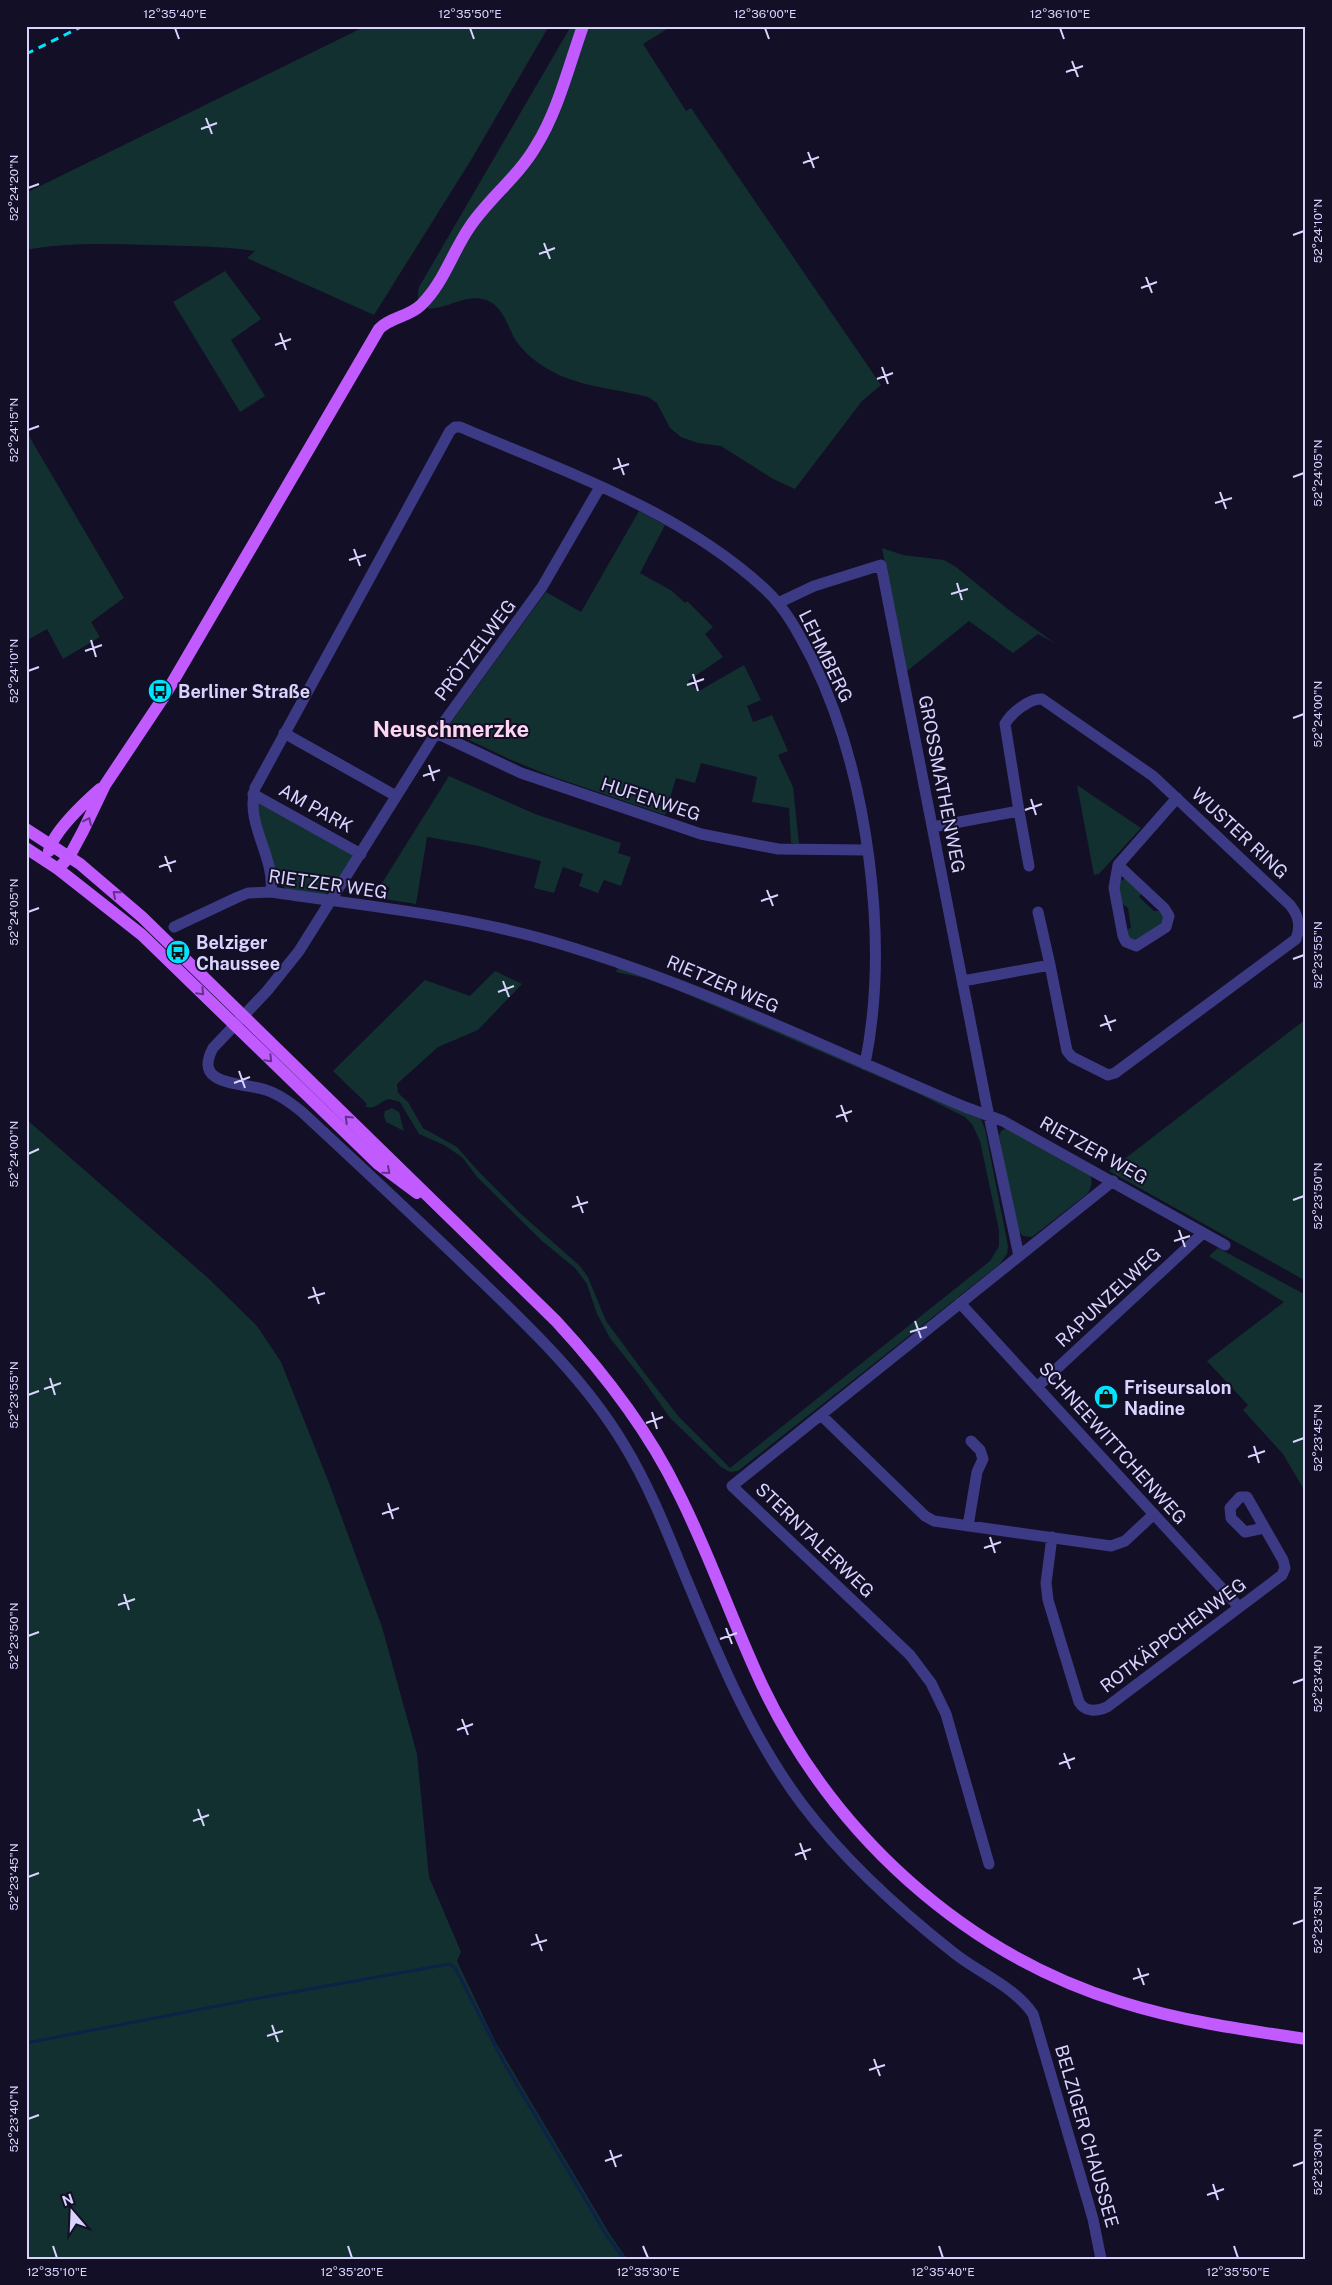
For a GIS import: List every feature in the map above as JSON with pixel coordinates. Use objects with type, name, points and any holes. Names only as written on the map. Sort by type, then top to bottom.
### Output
[{"type":"main road","points":[[54,866],[69,856],[84,831],[104,785],[165,695],[379,329],[386,322],[409,315],[426,300],[442,278],[475,219],[536,148],[548,123],[583,26]]},
{"type":"main road","points":[[54,866],[51,844],[86,801],[104,785]]},
{"type":"main road","points":[[26,829],[69,856],[136,911],[238,1020]]},
{"type":"main road","points":[[26,848],[54,866],[142,935],[238,1020],[433,1202],[556,1321],[579,1347],[625,1403],[667,1470],[706,1552],[762,1683],[796,1747],[835,1804],[894,1868],[936,1904],[985,1939],[1028,1963],[1090,1991],[1168,2015],[1306,2039]]},
{"type":"street","name":"LEHMBERG","points":[[284,734],[450,431],[455,427],[460,427],[600,487],[653,512],[705,542],[752,578],[778,603],[806,648],[836,716],[854,774],[867,850],[872,894],[876,968],[871,1036],[865,1064]]},
{"type":"street","name":"PRÖTZELWEG","points":[[238,1020],[294,958],[436,732],[538,593],[600,487]]},
{"type":"street","name":"GROSSMATHENWEG","points":[[778,603],[814,586],[881,565],[990,1116]]},
{"type":"street","name":"WUSTER RING","points":[[1029,866],[1006,724],[1018,711],[1032,701],[1039,699],[1046,701],[1142,767],[1290,905],[1298,918],[1299,926],[1296,939],[1115,1073],[1108,1075],[1072,1057],[1067,1051],[1038,912]]},
{"type":"street","name":"HUFENWEG","points":[[436,732],[521,773],[701,834],[778,850],[867,850]]},
{"type":"street","points":[[271,892],[270,864],[253,818],[253,794],[284,734],[396,796]]},
{"type":"street","name":"AM PARK","points":[[253,794],[361,854]]},
{"type":"street","points":[[1118,865],[1164,908],[1169,916],[1166,927],[1136,946],[1126,942],[1123,936],[1114,888],[1118,865],[1177,798]]},
{"type":"street","points":[[933,828],[1019,811]]},
{"type":"street","name":"RIETZER WEG","points":[[174,927],[248,893],[271,892],[473,922],[557,943],[667,979],[1018,1128],[1225,1245]]},
{"type":"street","points":[[963,982],[1050,965]]},
{"type":"street","name":"BELZIGER CHAUSSEE","points":[[238,1020],[210,1054],[208,1064],[211,1073],[220,1080],[268,1090],[302,1112],[519,1317],[579,1381],[606,1416],[644,1480],[736,1695],[773,1761],[800,1801],[844,1855],[876,1886],[957,1956],[1016,1995],[1028,2006],[1036,2022],[1093,2219],[1101,2259]]},
{"type":"street","points":[[990,1116],[1019,1256]]},
{"type":"street","name":"STERNTALERWEG","points":[[989,1864],[946,1714],[925,1673],[910,1655],[732,1486],[1113,1181]]},
{"type":"street","name":"RAPUNZELWEG","points":[[1037,1387],[1203,1233]]},
{"type":"street","name":"SCHNEEWITTCHENWEG","points":[[960,1303],[1240,1607]]},
{"type":"street","points":[[821,1414],[929,1519],[968,1526],[1116,1545],[1125,1541],[1154,1514]]},
{"type":"street","points":[[968,1526],[976,1472],[983,1459],[980,1450],[971,1441]]},
{"type":"street","name":"ROTKÄPPCHENWEG","points":[[1052,1537],[1046,1589],[1077,1698],[1087,1710],[1094,1711],[1106,1707],[1284,1572],[1283,1560],[1264,1528]]},
{"type":"green space","points":[[366,26],[549,26],[471,160],[374,315],[247,258],[255,251],[229,248],[105,244],[42,247],[26,250],[26,193]]},
{"type":"green space","points":[[571,26],[672,26],[643,44],[686,111],[691,108],[881,385],[862,401],[795,489],[773,479],[721,446],[698,443],[681,437],[670,428],[657,403],[648,397],[589,385],[561,376],[547,369],[521,347],[501,311],[486,300],[478,298],[438,308],[422,307],[418,295],[419,287]]},
{"type":"green space","points":[[225,271],[261,319],[231,340],[265,396],[240,412],[173,302]]},
{"type":"green space","points":[[26,431],[124,598],[91,622],[100,637],[63,659],[47,629],[26,641]]},
{"type":"green space","points":[[639,511],[665,525],[640,573],[672,591],[685,603],[687,601],[713,627],[705,634],[723,657],[688,681],[699,691],[744,665],[761,700],[747,706],[753,722],[772,715],[788,751],[778,755],[793,787],[799,844],[791,843],[789,808],[752,802],[757,777],[701,763],[695,783],[676,778],[665,815],[548,775],[446,729],[546,592],[581,612]]},
{"type":"green space","points":[[882,548],[903,555],[944,560],[956,567],[1009,610],[1056,644],[1038,634],[1013,653],[969,621],[906,672]]},
{"type":"green space","points":[[449,776],[535,814],[621,843],[618,853],[631,857],[621,886],[604,880],[598,893],[579,886],[583,874],[563,867],[554,893],[534,888],[541,861],[479,846],[427,837],[416,904],[384,899],[390,888],[382,883]]},
{"type":"green space","points":[[1077,785],[1141,828],[1099,874],[1094,875]]},
{"type":"green space","points":[[258,802],[357,854],[334,890],[324,895],[288,890],[281,885],[257,818]]},
{"type":"green space","points":[[1125,878],[1143,892],[1139,897],[1154,911],[1162,911],[1165,921],[1139,941],[1130,939],[1125,930],[1131,928],[1128,908],[1121,903],[1118,883]]},
{"type":"green space","points":[[618,967],[652,977],[981,1119],[985,1129],[1008,1246],[1007,1254],[1000,1264],[738,1471],[730,1472],[721,1467],[670,1418],[610,1338],[597,1314],[587,1284],[575,1268],[542,1241],[477,1177],[462,1157],[444,1145],[419,1134],[400,1102],[389,1099],[375,1107],[365,1106],[367,1104],[333,1071],[425,980],[470,996],[495,971],[522,984],[478,1030],[438,1047],[397,1084],[398,1093],[408,1102],[423,1128],[457,1147],[521,1214],[580,1266],[588,1277],[606,1321],[646,1375],[679,1417],[730,1468],[990,1261],[999,1246],[999,1230],[980,1141],[972,1124],[965,1117],[919,1094],[672,988],[644,978],[616,972]]},
{"type":"green space","points":[[1306,1019],[1306,1281],[1109,1171]]},
{"type":"green space","points":[[392,1108],[399,1112],[404,1131],[386,1122],[385,1111]]},
{"type":"green space","points":[[26,1119],[208,1278],[257,1326],[281,1362],[329,1483],[382,1627],[417,1754],[429,1877],[461,1952],[457,1961],[495,2041],[609,2233],[627,2259],[26,2259]]},
{"type":"green space","points":[[1006,1128],[1090,1175],[1091,1178],[1092,1185],[1087,1194],[1032,1237],[1023,1236],[1017,1229],[999,1136],[1001,1131]]},
{"type":"green space","points":[[1218,1248],[1306,1295],[1306,1493],[1283,1454],[1243,1410],[1248,1405],[1207,1361],[1284,1302],[1209,1256]]},
{"type":"waterway","points":[[26,2043],[259,1998],[450,1964],[455,1968],[504,2063],[607,2236],[624,2259]]},
{"type":"railway","points":[[26,54],[83,26]]},
{"type":"place","name":"Berliner Straße","points":[[160,691]]},
{"type":"place","name":"Belziger Chaussee","points":[[178,952]]},
{"type":"place","name":"Friseursalon Nadine","points":[[1106,1397]]},
{"type":"district","name":"Neuschmerzke","points":[[451,729]]}]
